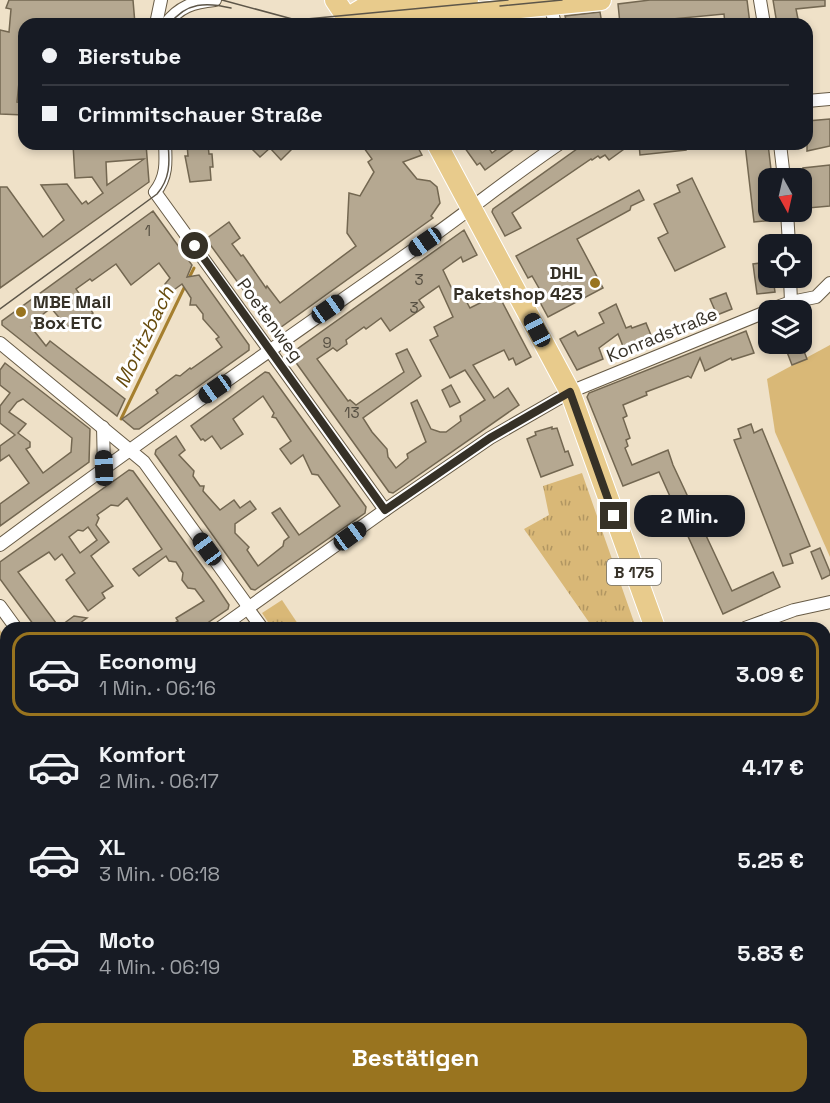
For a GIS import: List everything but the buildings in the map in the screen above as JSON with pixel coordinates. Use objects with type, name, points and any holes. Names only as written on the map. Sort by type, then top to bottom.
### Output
[{"type":"main road","points":[[335,0],[360,16],[375,18]]},
{"type":"main road","points":[[360,16],[468,0]]},
{"type":"main road","points":[[454,18],[551,10],[601,0]]},
{"type":"main road","name":"B 175","points":[[440,150],[570,392],[653,622]]},
{"type":"street","points":[[151,18],[155,0]]},
{"type":"street","points":[[157,18],[161,0]]},
{"type":"street","points":[[760,0],[763,18]]},
{"type":"street","points":[[172,18],[181,8],[191,3],[213,4]]},
{"type":"street","points":[[179,18],[184,13],[213,4]]},
{"type":"street","points":[[813,100],[830,99]]},
{"type":"street","name":"Poetenweg","points":[[165,150],[166,168],[161,184],[155,192],[385,510]]},
{"type":"street","points":[[0,545],[130,448],[550,150]]},
{"type":"street","points":[[781,150],[783,168]]},
{"type":"street","name":"Konradstraße","points":[[801,300],[816,297],[830,283]]},
{"type":"street","name":"Konradstraße","points":[[229,622],[490,438],[570,392],[758,315]]},
{"type":"street","points":[[0,343],[130,448],[144,462],[258,622]]},
{"type":"street","points":[[103,427],[104,468]]},
{"type":"street","points":[[761,622],[794,610],[830,602]]},
{"type":"street","points":[[0,606],[12,622]]},
{"type":"green space","points":[[830,345],[830,557],[775,432],[767,379]]},
{"type":"green space","points":[[582,473],[634,622],[589,622],[524,529],[549,515],[543,486]]},
{"type":"green space","points":[[282,600],[297,622],[268,622],[262,613]]},
{"type":"waterway","name":"Moritzbach","points":[[189,278],[194,268]]},
{"type":"waterway","name":"Moritzbach","points":[[121,419],[185,286]]},
{"type":"tram line","points":[[222,0],[289,18]]},
{"type":"tram line","points":[[317,18],[508,0]]},
{"type":"tram line","points":[[500,6],[562,0]]},
{"type":"tram line","points":[[175,18],[183,11],[198,6],[214,5],[231,8]]},
{"type":"tram line","points":[[0,309],[157,194],[168,170],[168,150]]},
{"type":"place","name":"DHL Paketshop 423","points":[[595,283]]},
{"type":"place","name":"MBE Mail Box ETC","points":[[21,312]]},
{"type":"route","points":[[195,246],[385,510],[490,438],[570,392],[614,516]]}]
